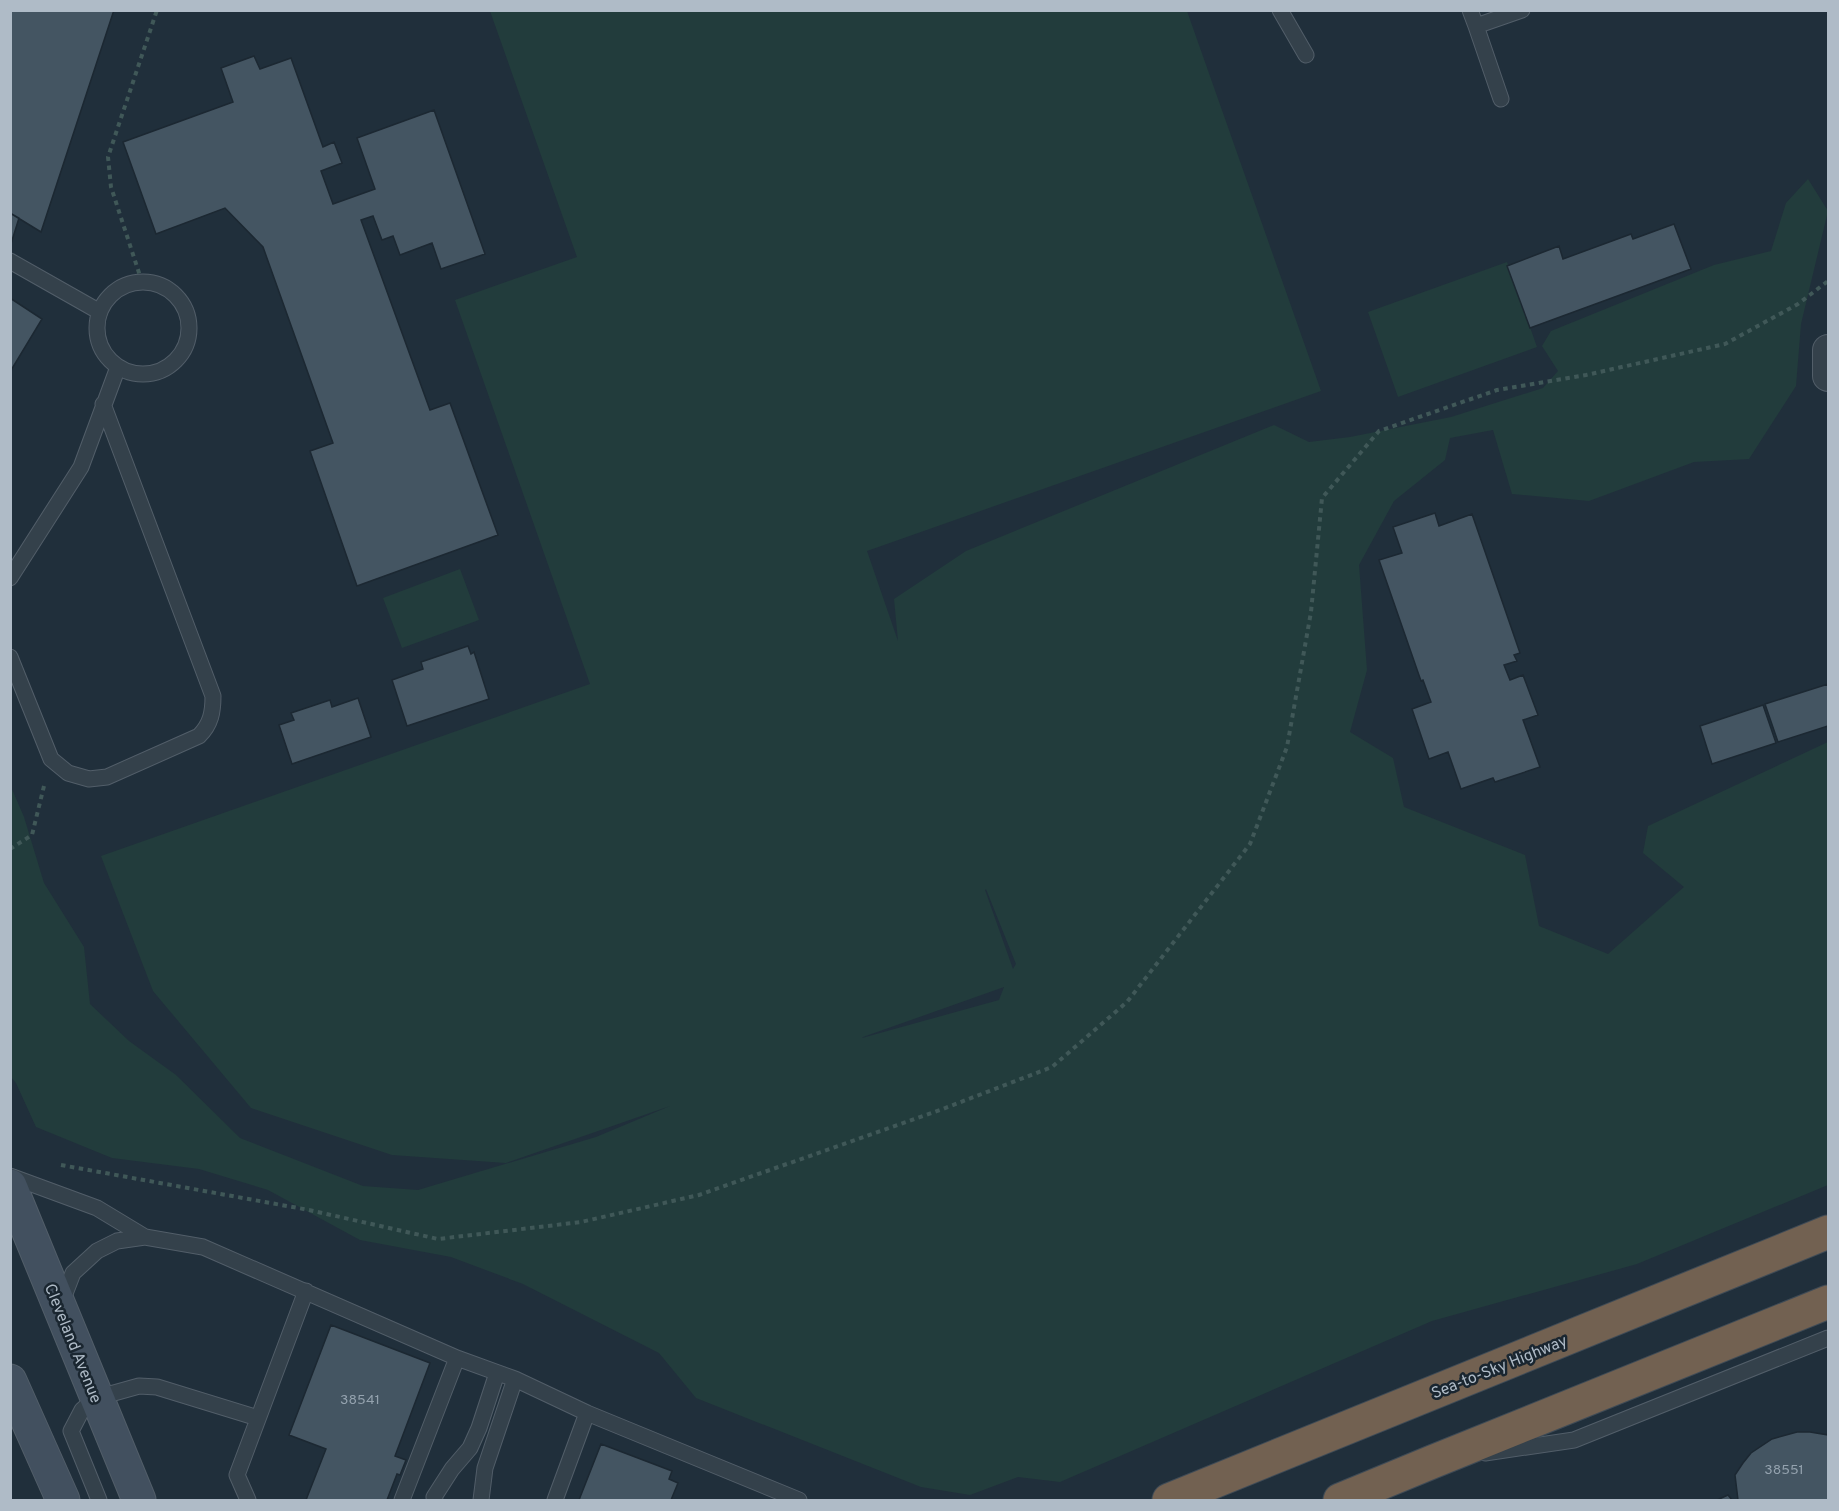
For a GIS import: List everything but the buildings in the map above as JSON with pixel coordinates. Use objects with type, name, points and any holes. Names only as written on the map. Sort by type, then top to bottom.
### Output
[{"type":"highway","name":"Sea-to-Sky Highway","points":[[1169,1500],[1828,1232]]},
{"type":"highway","points":[[1340,1500],[1828,1302]]},
{"type":"street","points":[[1828,350],[1828,376]]},
{"type":"street","name":"Cleveland Avenue","points":[[10,1186],[139,1500]]},
{"type":"street","points":[[10,1380],[63,1500]]},
{"type":"lane","points":[[1280,10],[1306,55]]},
{"type":"lane","points":[[1470,10],[1501,99]]},
{"type":"lane","points":[[1476,26],[1522,10]]},
{"type":"lane","points":[[10,261],[100,312]]},
{"type":"lane","points":[[142,282],[157,284],[169,290],[180,300],[187,313],[189,327],[187,341],[181,354],[172,364],[159,371],[145,374],[131,373],[118,367],[106,356],[99,342],[97,327],[100,312],[117,290],[129,284],[142,282]]},
{"type":"lane","points":[[10,578],[81,467],[118,367]]},
{"type":"lane","points":[[10,657],[51,759],[68,773],[89,779],[107,777],[199,736],[208,728],[213,711],[213,696],[104,404]]},
{"type":"lane","points":[[10,1176],[97,1208],[145,1237]]},
{"type":"lane","points":[[60,1307],[73,1273],[97,1251],[117,1241],[145,1237],[203,1247],[457,1358],[515,1380],[587,1413],[799,1500]]},
{"type":"lane","points":[[248,1500],[237,1474],[306,1291]]},
{"type":"lane","points":[[1432,1462],[1574,1440],[1828,1338]]},
{"type":"lane","points":[[402,1500],[457,1358]]},
{"type":"lane","points":[[435,1500],[434,1497],[452,1469],[470,1448],[479,1428],[496,1373]]},
{"type":"lane","points":[[481,1500],[485,1468],[515,1380]]},
{"type":"lane","points":[[99,1500],[71,1431],[82,1410],[96,1398],[139,1386],[157,1387],[258,1418]]},
{"type":"lane","points":[[555,1500],[587,1413]]},
{"type":"path","points":[[142,282],[111,187],[108,157],[157,10]]},
{"type":"path","points":[[56,1164],[309,1210],[438,1239],[581,1222],[699,1195],[940,1110],[1052,1067],[1127,1002],[1250,844],[1287,747],[1311,612],[1322,498],[1379,431],[1497,390],[1586,375],[1725,344],[1798,304],[1828,281]]},
{"type":"path","points":[[10,849],[32,835],[51,759]]},
{"type":"green space","points":[[490,11],[1187,11],[1321,391],[867,551],[898,641],[894,599],[966,551],[1274,425],[1309,442],[1350,437],[1451,417],[1543,388],[1558,371],[1542,346],[1551,331],[1714,265],[1771,251],[1786,203],[1808,179],[1828,211],[1801,324],[1796,386],[1749,459],[1694,462],[1589,501],[1512,494],[1493,430],[1450,438],[1445,460],[1394,501],[1359,565],[1367,670],[1350,732],[1393,758],[1404,807],[1525,855],[1539,926],[1608,954],[1684,887],[1643,853],[1648,826],[1828,742],[1828,1185],[1637,1264],[1432,1321],[1060,1482],[1018,1477],[970,1495],[921,1487],[696,1398],[659,1353],[523,1284],[451,1257],[360,1240],[268,1190],[199,1169],[112,1158],[36,1127],[11,1077],[11,787],[24,817],[44,883],[84,947],[90,1004],[129,1041],[176,1075],[240,1138],[363,1186],[418,1190],[596,1137],[670,1106],[506,1163],[392,1155],[251,1108],[153,991],[101,856],[590,684],[455,300],[577,257]],"holes":[[[985,890],[1016,964],[1013,969]],[[1004,987],[999,1000],[862,1038],[863,1037]]]},
{"type":"green space","points":[[1507,262],[1537,347],[1398,397],[1368,312]]},
{"type":"green space","points":[[460,569],[479,620],[402,648],[383,598]]}]
